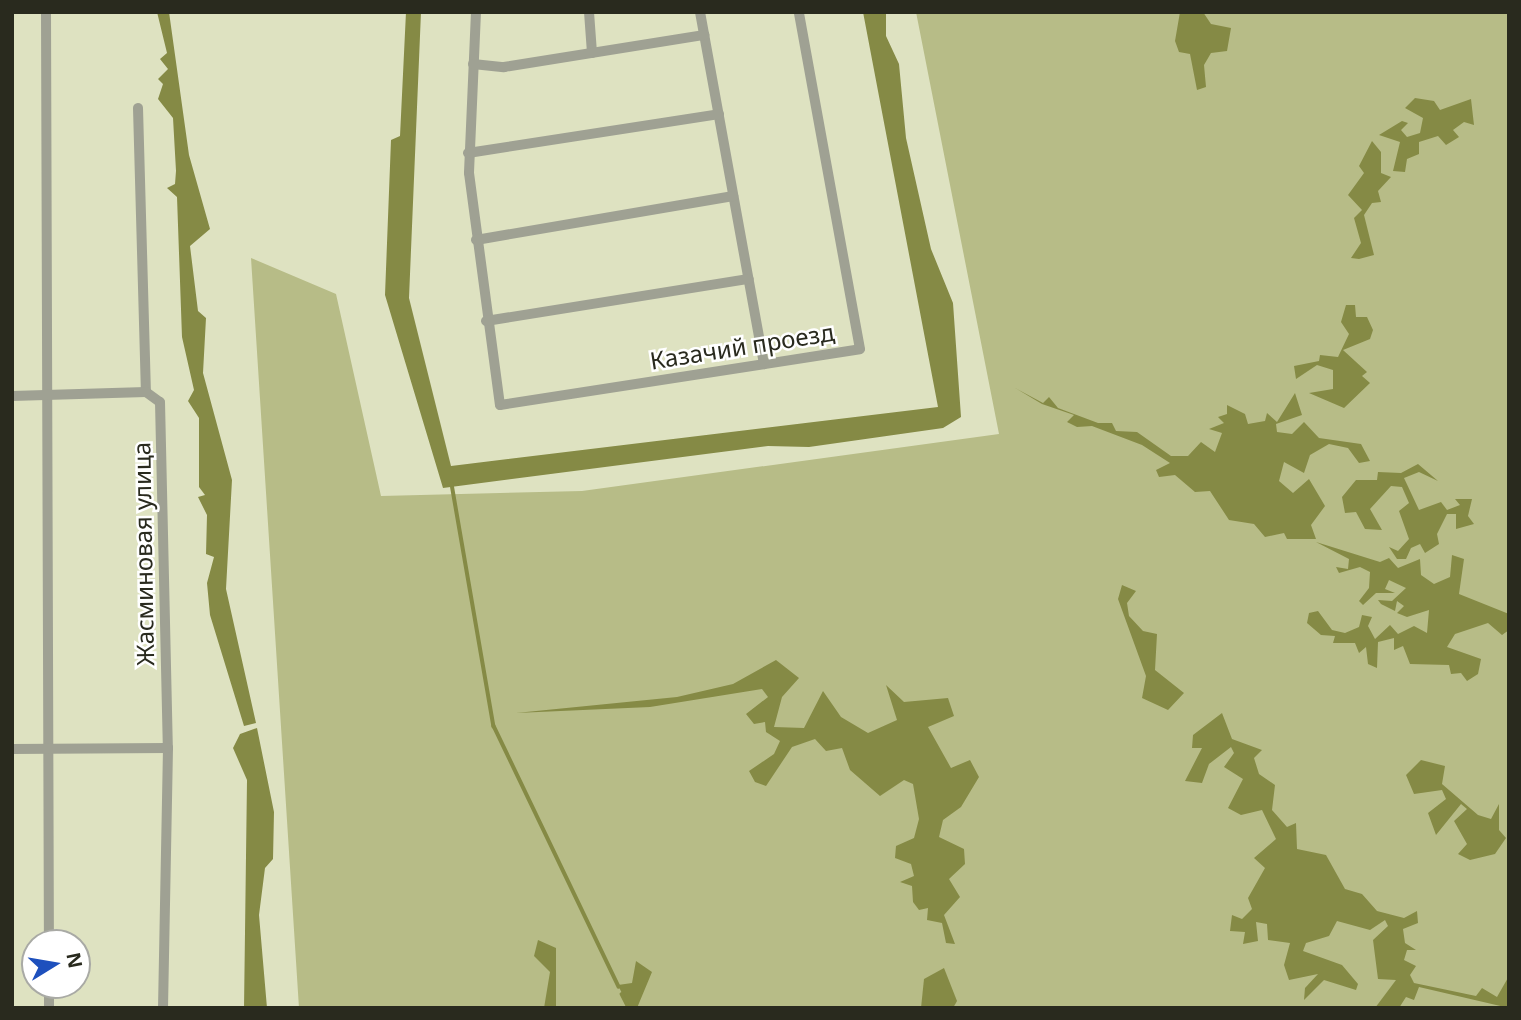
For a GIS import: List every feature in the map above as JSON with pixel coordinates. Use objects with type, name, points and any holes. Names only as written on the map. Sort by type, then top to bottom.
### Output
[{"type":"street","points":[[46,12],[49,929]]},
{"type":"street","points":[[476,12],[468,153],[486,321],[749,279]]},
{"type":"street","points":[[589,12],[592,53]]},
{"type":"street","points":[[700,12],[764,364]]},
{"type":"street","name":"Казачий проезд","points":[[486,321],[500,405],[860,349],[799,12]]},
{"type":"street","points":[[473,64],[505,67],[704,35]]},
{"type":"street","name":"Жасминовая улица","points":[[138,107],[146,392],[160,402],[169,748],[163,1008]]},
{"type":"street","points":[[468,153],[719,114]]},
{"type":"street","points":[[476,240],[733,196]]},
{"type":"street","points":[[12,396],[146,392]]},
{"type":"street","points":[[12,748],[169,748]]},
{"type":"shaded area","points":[[157,12],[169,12],[189,155],[210,229],[190,246],[198,311],[206,318],[203,373],[232,480],[226,589],[256,723],[244,726],[210,615],[207,583],[214,557],[206,554],[207,515],[198,497],[205,495],[199,487],[199,418],[188,401],[194,390],[182,337],[177,197],[167,188],[175,184],[173,118],[158,99],[163,84],[158,79],[168,69],[160,59],[167,53]]},
{"type":"shaded area","points":[[406,12],[421,12],[409,298],[451,466],[938,407],[863,12],[886,12],[886,36],[899,64],[906,138],[931,249],[953,303],[961,417],[943,428],[809,447],[768,446],[443,488],[385,295],[391,140],[400,136]]},
{"type":"shaded area","points":[[916,12],[1509,12],[1509,1008],[299,1008],[251,258],[336,294],[381,496],[582,491],[999,434]]},
{"type":"shaded area","points":[[1180,12],[1203,12],[1211,24],[1231,28],[1227,51],[1211,53],[1204,65],[1206,87],[1197,90],[1190,54],[1179,52],[1175,41]]},
{"type":"shaded area","points":[[1415,98],[1434,101],[1440,110],[1471,99],[1474,125],[1464,122],[1453,130],[1459,137],[1446,145],[1438,136],[1419,142],[1419,154],[1407,159],[1405,172],[1393,171],[1400,142],[1379,135],[1402,121],[1408,123],[1401,130],[1407,137],[1420,133],[1423,118],[1405,108]]},
{"type":"shaded area","points":[[1372,141],[1381,152],[1381,173],[1391,177],[1378,191],[1381,202],[1372,203],[1364,215],[1374,255],[1351,258],[1361,243],[1354,218],[1362,210],[1348,195],[1364,173],[1359,166]]},
{"type":"shaded area","points":[[1346,305],[1355,305],[1356,317],[1367,317],[1373,330],[1370,339],[1343,350],[1367,372],[1362,376],[1370,383],[1344,408],[1309,393],[1333,389],[1333,370],[1317,365],[1296,379],[1294,366],[1319,361],[1320,355],[1338,357],[1349,334],[1341,322]]},
{"type":"shaded area","points":[[1015,388],[1043,403],[1049,397],[1058,408],[1098,423],[1112,423],[1116,431],[1137,432],[1171,456],[1188,456],[1201,442],[1215,452],[1222,433],[1209,429],[1224,423],[1218,417],[1227,414],[1227,405],[1245,414],[1248,424],[1265,421],[1267,413],[1277,422],[1295,393],[1302,415],[1276,424],[1277,432],[1292,434],[1304,422],[1319,438],[1361,444],[1370,461],[1359,463],[1348,448],[1329,444],[1310,455],[1304,473],[1284,462],[1279,481],[1293,493],[1309,479],[1325,506],[1311,525],[1316,539],[1287,539],[1284,533],[1265,537],[1254,524],[1229,520],[1210,491],[1195,492],[1175,475],[1159,477],[1156,470],[1170,463],[1142,445],[1092,426],[1077,427],[1067,422],[1074,415],[1042,404]]},
{"type":"shaded area","points":[[1418,464],[1438,481],[1419,472],[1404,478],[1419,510],[1441,502],[1447,510],[1460,505],[1455,499],[1472,499],[1468,516],[1474,524],[1456,529],[1456,514],[1447,514],[1437,534],[1439,544],[1425,553],[1420,544],[1411,548],[1406,559],[1397,559],[1389,547],[1398,551],[1409,539],[1399,511],[1409,503],[1402,487],[1391,486],[1370,509],[1382,530],[1365,529],[1356,512],[1345,513],[1342,497],[1356,480],[1377,480],[1378,472],[1401,473]]},
{"type":"shaded area","points":[[1316,542],[1380,562],[1389,558],[1398,568],[1420,559],[1421,575],[1434,584],[1450,577],[1452,555],[1464,559],[1459,594],[1509,614],[1509,630],[1502,635],[1488,623],[1455,634],[1447,647],[1481,659],[1478,674],[1467,681],[1461,673],[1451,674],[1449,665],[1410,664],[1403,646],[1394,650],[1394,638],[1378,642],[1377,668],[1368,664],[1366,647],[1359,653],[1355,643],[1333,643],[1335,636],[1321,635],[1307,623],[1309,613],[1318,611],[1332,630],[1345,633],[1359,627],[1362,615],[1372,617],[1368,626],[1375,639],[1390,625],[1398,634],[1414,626],[1427,633],[1429,610],[1407,617],[1397,613],[1404,606],[1397,601],[1395,611],[1381,604],[1378,600],[1392,601],[1406,588],[1389,580],[1385,589],[1395,593],[1376,593],[1363,605],[1359,601],[1369,588],[1370,572],[1360,567],[1339,573],[1336,567],[1348,569],[1349,559]]},
{"type":"shaded area","points":[[1122,585],[1136,591],[1127,603],[1129,616],[1143,631],[1157,634],[1155,670],[1184,693],[1168,710],[1142,698],[1146,676],[1118,599]]},
{"type":"shaded area","points":[[776,660],[799,678],[782,697],[774,727],[804,728],[823,691],[841,717],[868,733],[897,720],[886,685],[904,702],[948,698],[954,716],[928,727],[951,768],[970,760],[979,777],[961,807],[943,820],[939,837],[964,849],[965,864],[949,879],[960,897],[944,915],[955,944],[946,943],[942,923],[927,920],[928,908],[919,910],[913,902],[912,886],[900,882],[914,876],[911,864],[895,858],[896,846],[914,838],[919,819],[913,784],[904,780],[880,796],[850,770],[842,748],[826,751],[815,739],[792,747],[766,786],[755,782],[749,771],[774,754],[780,741],[766,732],[765,722],[754,724],[746,714],[768,697],[762,689],[650,707],[516,713],[677,697],[733,684]]},
{"type":"shaded area","points":[[1222,713],[1232,739],[1262,750],[1254,758],[1259,774],[1275,785],[1272,810],[1287,827],[1296,823],[1297,849],[1326,855],[1345,889],[1362,894],[1377,911],[1404,918],[1417,911],[1418,923],[1403,929],[1405,943],[1416,950],[1407,950],[1404,960],[1416,966],[1410,975],[1414,983],[1476,996],[1482,988],[1497,997],[1509,976],[1509,1008],[1419,987],[1414,1000],[1406,997],[1399,1008],[1375,1008],[1396,980],[1378,979],[1373,940],[1388,926],[1385,920],[1370,930],[1337,921],[1329,936],[1306,943],[1303,951],[1342,965],[1358,984],[1356,990],[1324,980],[1304,1000],[1305,988],[1318,974],[1289,980],[1284,965],[1290,943],[1268,940],[1267,924],[1256,922],[1258,941],[1243,944],[1245,932],[1230,931],[1232,915],[1242,919],[1252,909],[1248,898],[1265,868],[1254,858],[1276,839],[1262,810],[1241,815],[1228,808],[1243,779],[1224,767],[1234,753],[1231,747],[1209,764],[1202,783],[1185,781],[1202,748],[1192,748],[1193,735]]},
{"type":"shaded area","points":[[257,728],[274,812],[273,859],[265,868],[259,915],[267,1008],[244,1008],[247,780],[233,748],[240,734]]},
{"type":"shaded area","points":[[1421,760],[1445,766],[1442,784],[1478,815],[1491,819],[1499,804],[1499,830],[1506,838],[1495,854],[1470,860],[1458,854],[1467,844],[1454,821],[1467,809],[1461,804],[1436,835],[1428,813],[1446,799],[1442,790],[1414,794],[1406,775]]},
{"type":"shaded area","points":[[538,940],[556,948],[556,1008],[544,1008],[550,972],[534,956]]},
{"type":"shaded area","points":[[636,961],[652,972],[637,1008],[629,1008],[618,985],[632,983]]},
{"type":"shaded area","points":[[944,968],[957,1001],[953,1008],[921,1008],[924,979]]},
{"type":"waterway","points":[[452,484],[494,726],[619,987]]},
{"type":"waterway","points":[[622,994],[629,1008]]}]
